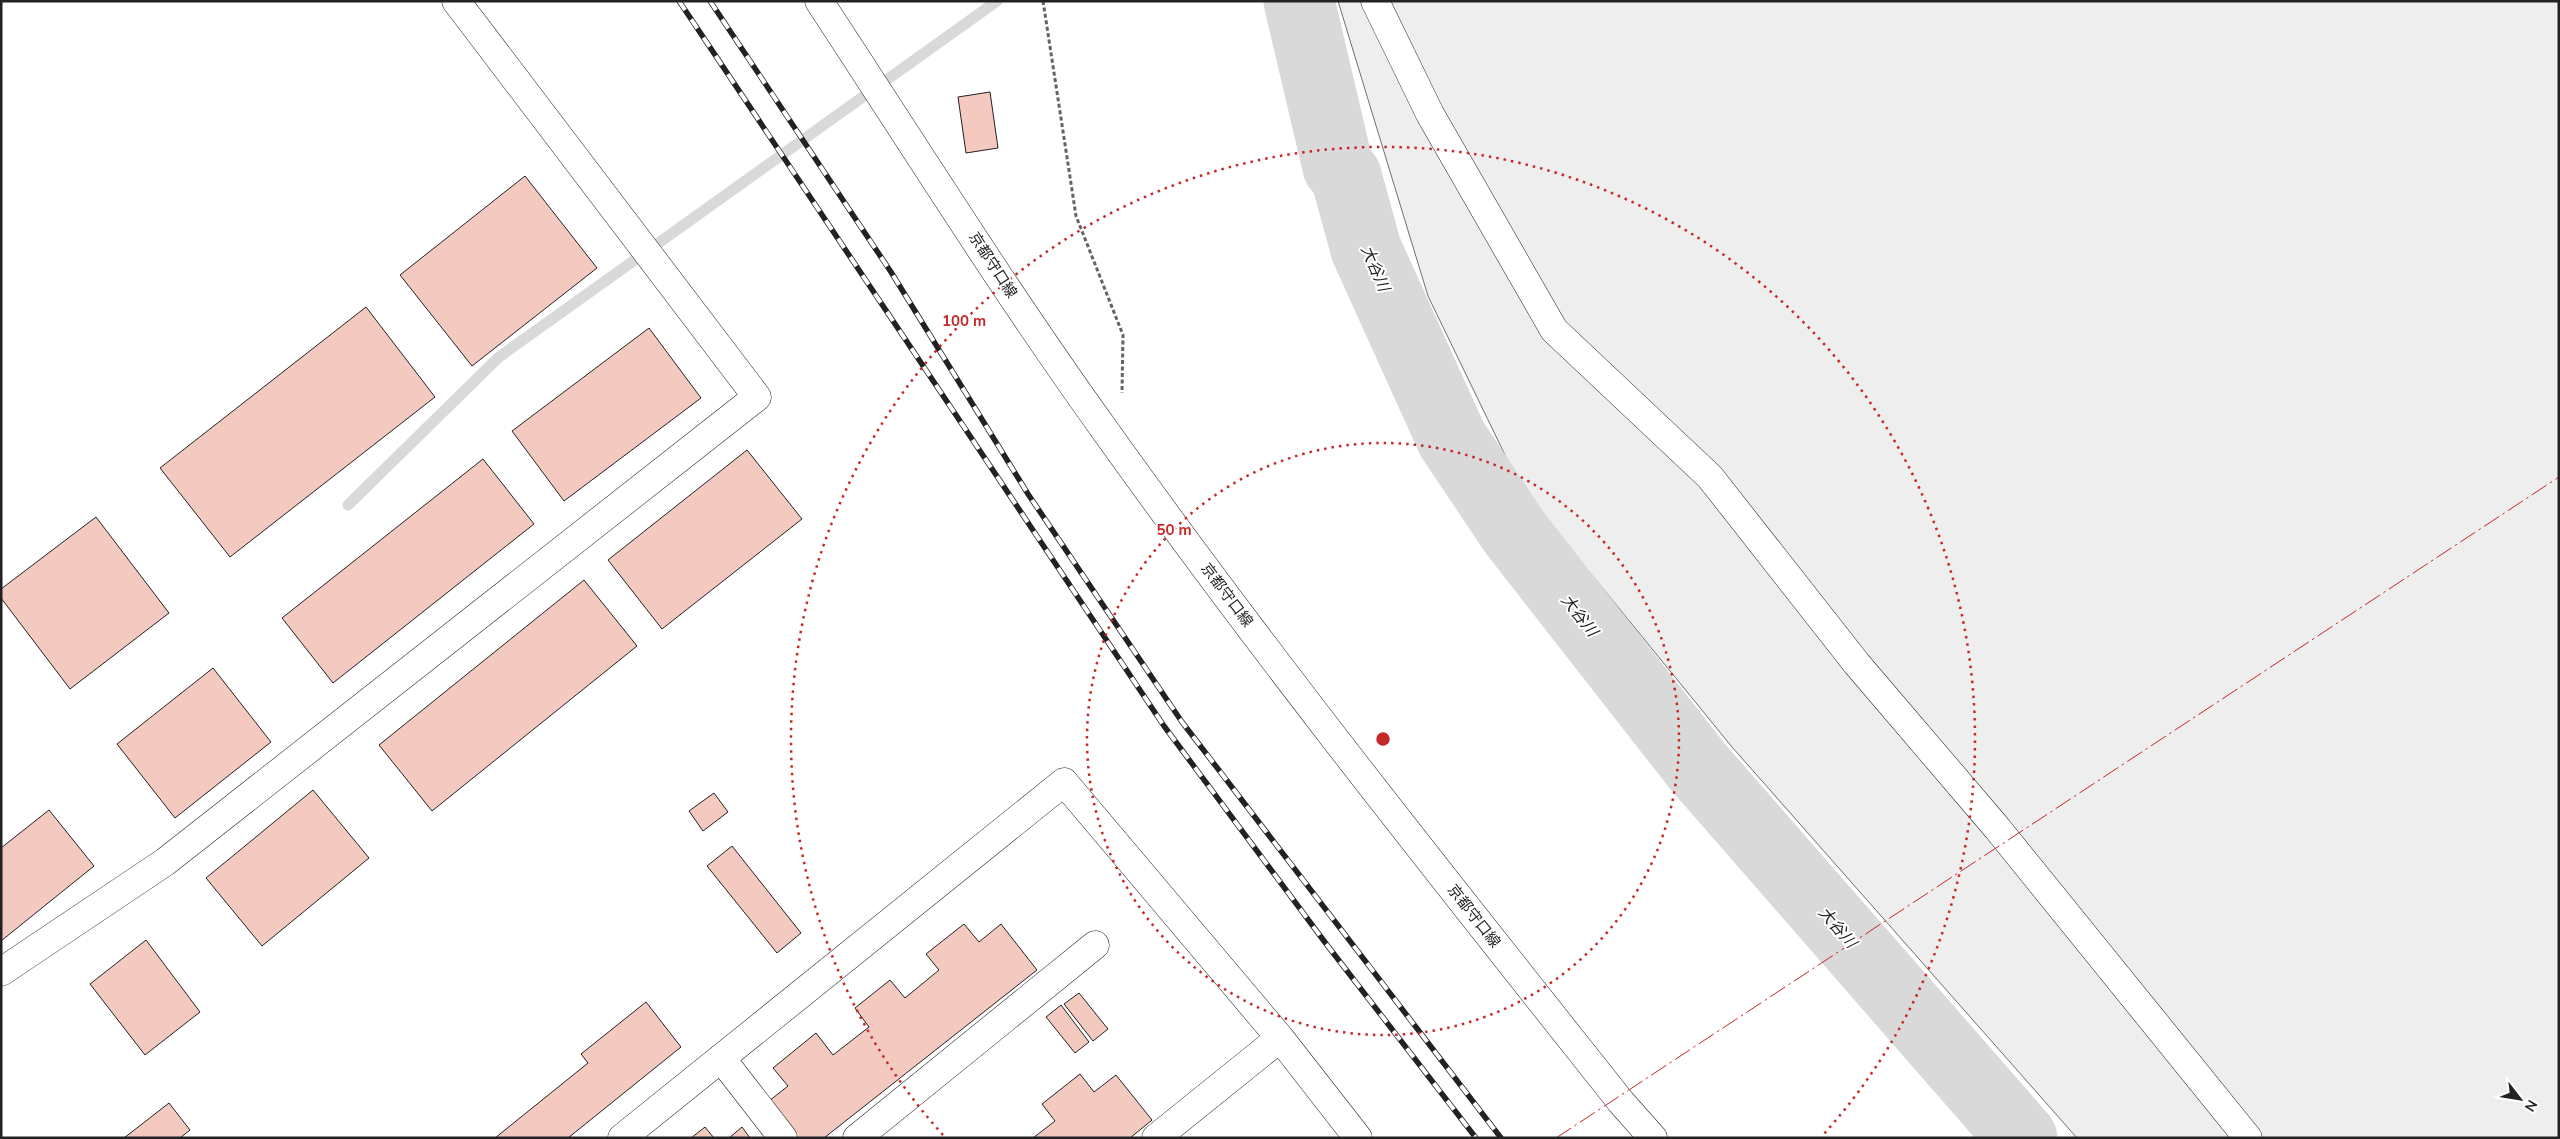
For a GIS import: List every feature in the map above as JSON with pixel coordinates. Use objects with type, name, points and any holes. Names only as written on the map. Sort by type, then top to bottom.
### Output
[{"type":"main road","points":[[1,972],[165,862],[757,398],[456,1]]},
{"type":"main road","name":"京都守口線","points":[[819,1],[1063,371],[1106,433],[1357,770],[1621,1102],[1653,1138]]},
{"type":"main road","points":[[1375,1],[1430,114],[1554,330],[1710,477],[1857,664],[1997,828],[2248,1138]]},
{"type":"main road","points":[[622,1138],[1064,782],[1280,1038],[1358,1138]]},
{"type":"main road","points":[[857,1138],[1095,945]]},
{"type":"main road","points":[[1156,1138],[1280,1038]]},
{"type":"main road","points":[[721,1058],[783,1138]]},
{"type":"path","points":[[1043,1],[1076,216],[1124,335],[1122,400],[1106,433]]},
{"type":"shaded area","points":[[1338,1],[2559,1],[2559,1138],[2077,1138],[1732,747],[1521,488],[1428,296]]},
{"type":"building","points":[[990,92],[998,148],[966,153],[958,97]]},
{"type":"building","points":[[525,176],[597,268],[472,366],[400,275]]},
{"type":"building","points":[[366,307],[435,397],[230,557],[160,468]]},
{"type":"building","points":[[649,328],[701,398],[564,501],[512,431]]},
{"type":"building","points":[[747,450],[802,519],[662,629],[608,560]]},
{"type":"building","points":[[483,459],[534,524],[333,683],[282,618]]},
{"type":"building","points":[[96,517],[169,613],[70,689],[1,598],[1,589]]},
{"type":"building","points":[[584,580],[637,646],[432,811],[379,745]]},
{"type":"building","points":[[213,668],[271,742],[175,818],[117,744]]},
{"type":"building","points":[[313,790],[369,858],[262,946],[206,878]]},
{"type":"building","points":[[714,793],[728,812],[703,831],[689,811]]},
{"type":"building","points":[[49,810],[94,866],[1,941],[1,848]]},
{"type":"building","points":[[732,846],[801,933],[777,953],[707,866]]},
{"type":"building","points":[[964,924],[979,942],[1001,924],[1037,970],[824,1138],[798,1138],[769,1101],[788,1086],[773,1068],[816,1033],[833,1055],[869,1027],[855,1008],[890,980],[905,998],[939,970],[926,954]]},
{"type":"building","points":[[146,940],[200,1012],[145,1055],[90,984]]},
{"type":"building","points":[[1079,993],[1108,1029],[1093,1041],[1064,1004]]},
{"type":"building","points":[[646,1002],[681,1047],[568,1138],[495,1138],[588,1063],[581,1054]]},
{"type":"building","points":[[1061,1005],[1089,1042],[1075,1053],[1046,1017]]},
{"type":"building","points":[[1080,1074],[1094,1092],[1116,1075],[1152,1120],[1130,1138],[1033,1138],[1055,1121],[1042,1104]]},
{"type":"building","points":[[169,1103],[190,1130],[180,1138],[124,1138]]},
{"type":"building","points":[[705,1127],[714,1138],[691,1138]]},
{"type":"building","points":[[742,1127],[750,1138],[729,1138]]},
{"type":"waterway","points":[[348,505],[499,357],[997,1]]},
{"type":"waterway","name":"大谷川","points":[[1299,1],[1338,167],[1346,176],[1366,249],[1452,439],[1515,533],[1698,767],[2022,1138]]},
{"type":"railway","points":[[679,1],[1164,726],[1327,945],[1476,1138]]},
{"type":"railway","points":[[710,1],[891,272],[1028,494],[1182,722],[1501,1138]]},
{"type":"power","points":[[1556,1138],[2559,477]]}]
